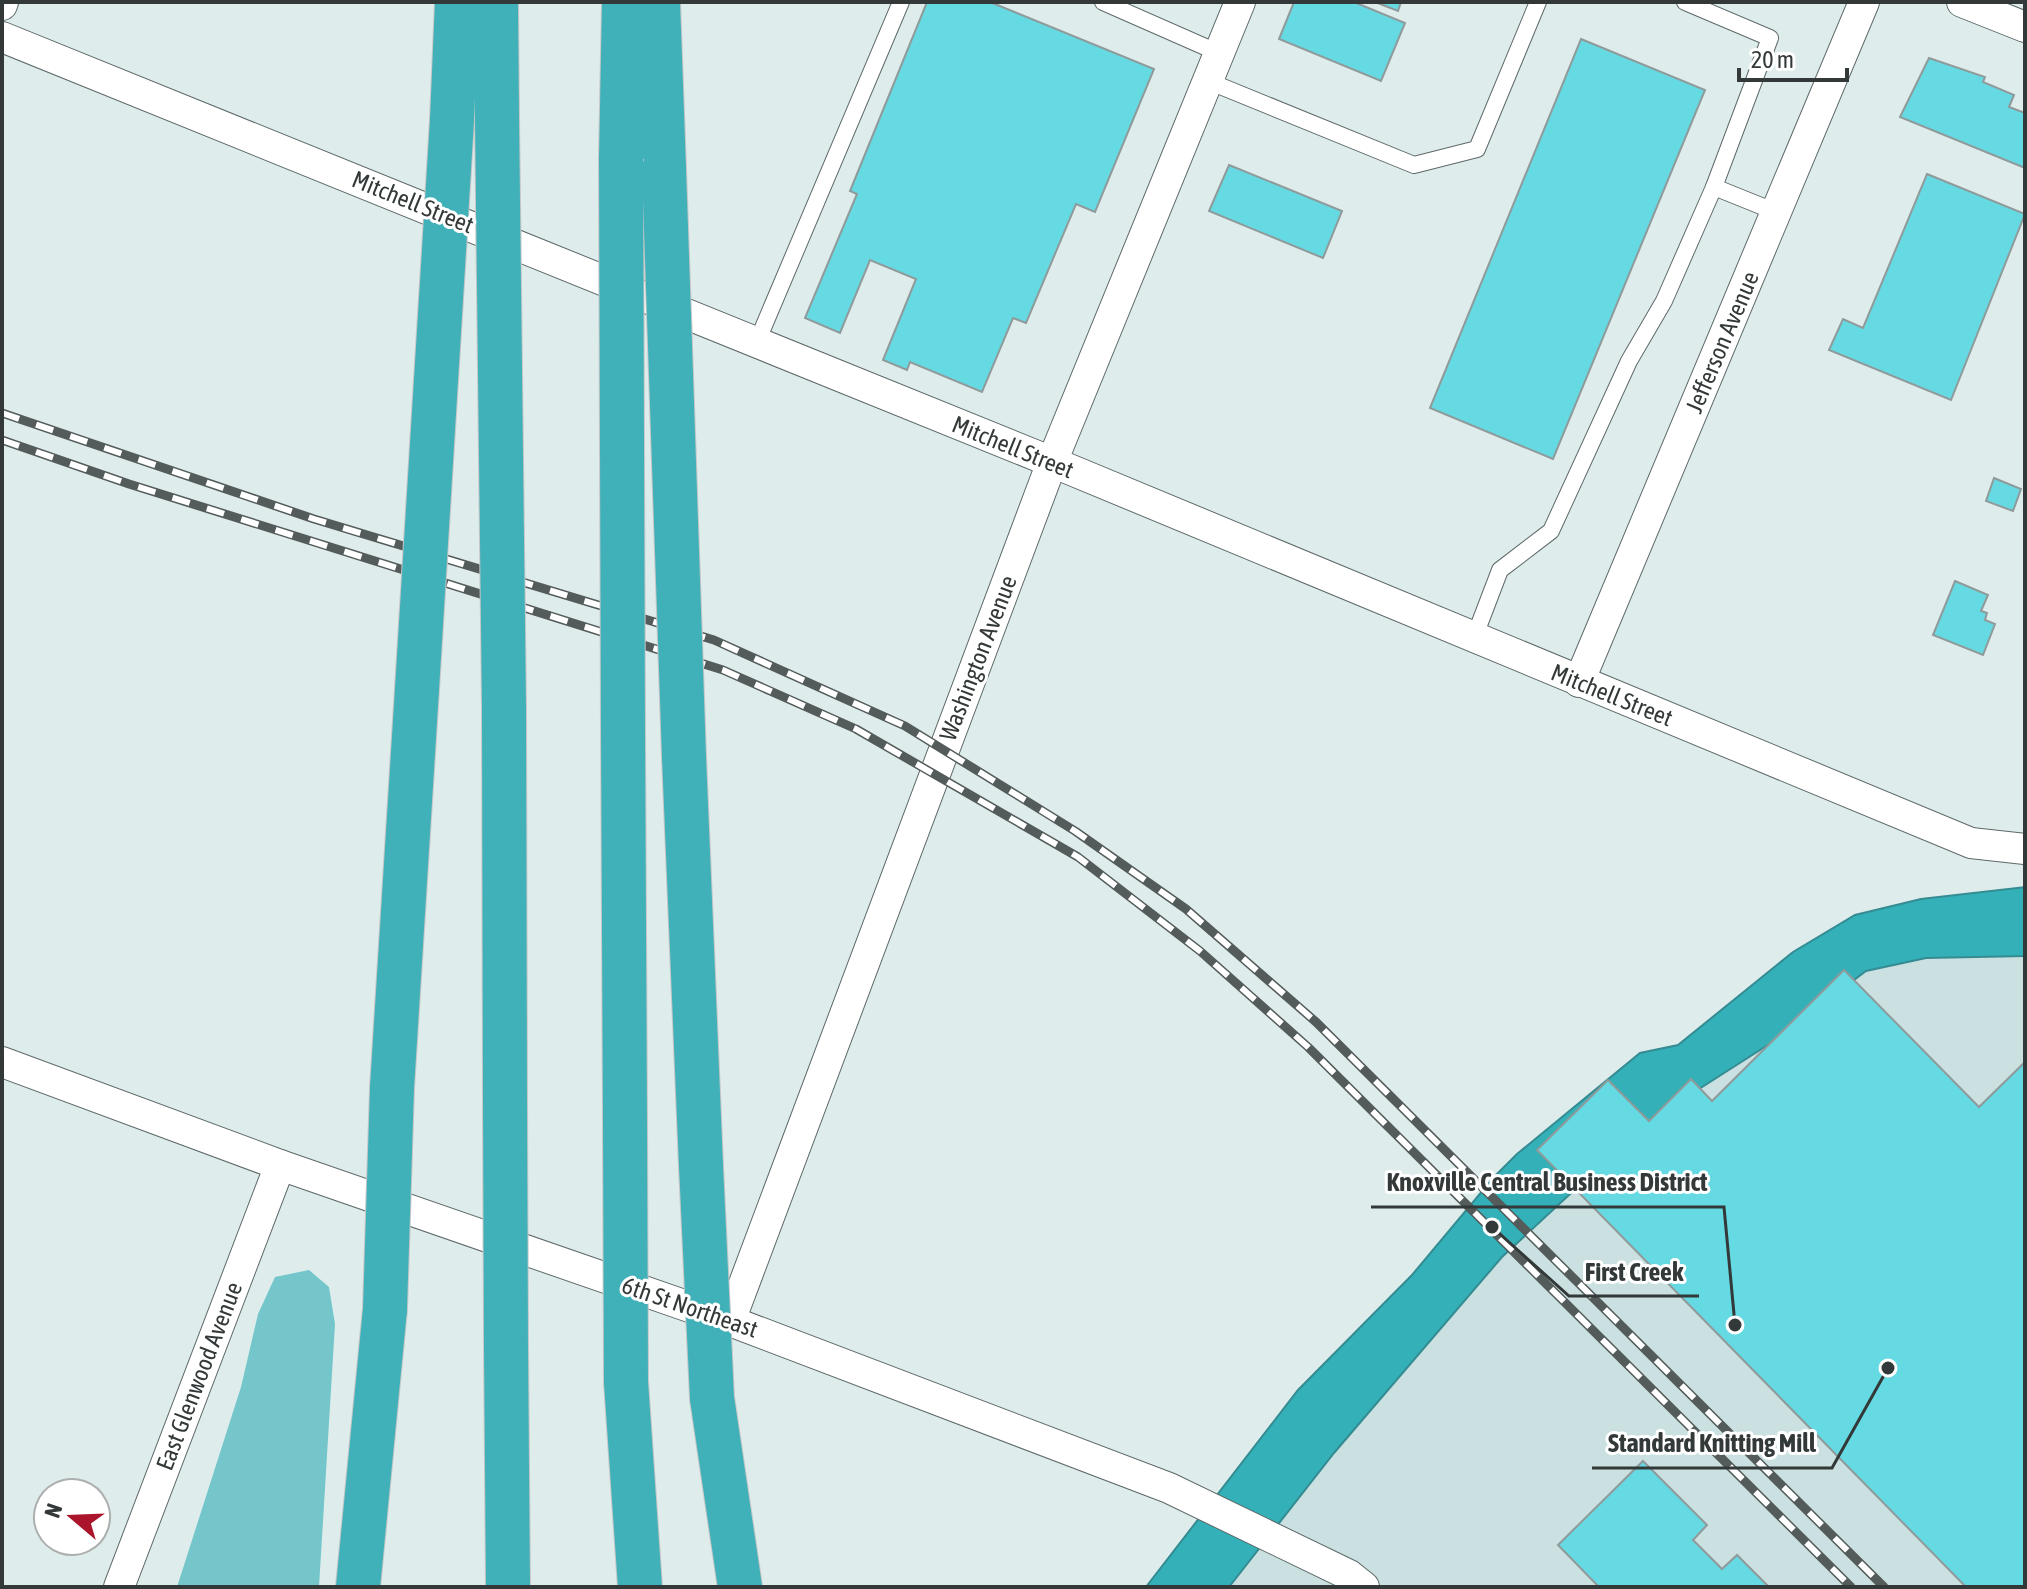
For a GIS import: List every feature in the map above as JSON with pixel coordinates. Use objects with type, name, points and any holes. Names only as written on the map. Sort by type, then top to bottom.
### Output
[{"type":"highway","points":[[358,1587],[385,1309],[392,1088],[457,2]]},
{"type":"highway","points":[[496,2],[504,709],[508,1583]]},
{"type":"highway","points":[[624,2],[621,159],[626,1382],[640,1587]]},
{"type":"highway","points":[[658,2],[684,757],[712,1398],[740,1587]]},
{"type":"highway","points":[[363,1542],[364,1587]]},
{"type":"street","name":"Washington Avenue","points":[[730,1321],[1052,462],[1240,2]]},
{"type":"street","name":"Jefferson Avenue","points":[[1579,682],[1864,2]]},
{"type":"street","points":[[1962,2],[2025,27]]},
{"type":"street","name":"Mitchell Street","points":[[2,37],[1052,462],[1971,843],[2025,849]]},
{"type":"street","name":"6th St Northeast","points":[[2,1062],[280,1165],[730,1321],[1169,1488],[1349,1575],[1364,1587]]},
{"type":"street","name":"East Glenwood Avenue","points":[[119,1587],[280,1165]]},
{"type":"lane","points":[[757,342],[901,2]]},
{"type":"lane","points":[[1208,81],[1414,165],[1452,156],[1477,149],[1538,2]]},
{"type":"lane","points":[[1107,3],[1219,53]]},
{"type":"lane","points":[[1474,638],[1500,570],[1551,531],[1629,361],[1664,301],[1714,187],[1770,38],[1687,3]]},
{"type":"lane","points":[[1714,187],[1776,212]]},
{"type":"shaded area","points":[[2025,887],[2025,956],[1926,958],[1866,971],[1771,1043],[1649,1121],[1502,1257],[1334,1453],[1229,1587],[1146,1587],[1298,1390],[1412,1275],[1494,1177],[1517,1154],[1640,1053],[1678,1045],[1793,952],[1855,915],[1921,899]]},
{"type":"shaded area","points":[[2025,956],[2025,1587],[1229,1587],[1334,1453],[1502,1257],[1563,1198],[1710,1082],[1866,971],[1926,958]]},
{"type":"shaded area","points":[[309,1270],[329,1287],[335,1324],[319,1587],[177,1587],[241,1387],[258,1314],[275,1277]]},
{"type":"building","points":[[927,2],[990,2],[1154,69],[1095,212],[1076,204],[1026,323],[1013,318],[982,392],[910,362],[907,370],[883,360],[916,279],[870,260],[840,333],[805,318],[857,194],[850,191]]},
{"type":"building","points":[[1294,2],[1354,2],[1405,23],[1381,81],[1279,39]]},
{"type":"building","points":[[1375,2],[1401,2],[1398,11]]},
{"type":"building","points":[[1581,39],[1705,90],[1553,459],[1430,408]]},
{"type":"building","points":[[1929,58],[1985,77],[1983,82],[2014,95],[2009,107],[2025,113],[2025,168],[1900,117]]},
{"type":"building","points":[[1229,165],[1342,211],[1323,258],[1209,211]]},
{"type":"building","points":[[1927,174],[2025,214],[1951,400],[1829,350],[1843,319],[1863,328]]},
{"type":"building","points":[[1994,478],[2021,489],[2013,511],[1986,501]]},
{"type":"building","points":[[1955,581],[1988,595],[1981,611],[1987,613],[1985,620],[1995,624],[1983,655],[1933,635]]},
{"type":"building","points":[[1844,970],[1979,1107],[2025,1062],[2025,1587],[1966,1587],[1537,1150],[1608,1080],[1649,1121],[1691,1079],[1712,1101]]},
{"type":"building","points":[[1643,1461],[1707,1525],[1693,1540],[1722,1569],[1737,1555],[1769,1587],[1599,1587],[1558,1545]]},
{"type":"railway","points":[[2,413],[314,519],[714,640],[905,726],[1075,831],[1186,909],[1316,1022],[1884,1587]]},
{"type":"railway","points":[[2,440],[129,484],[723,670],[856,729],[1078,857],[1200,951],[1308,1047],[1851,1587]]},
{"type":"place","name":"First Creek","points":[[1492,1227]]},
{"type":"place","name":"Knoxville Central Business District","points":[[1735,1325]]},
{"type":"place","name":"Standard Knitting Mill","points":[[1888,1368]]}]
